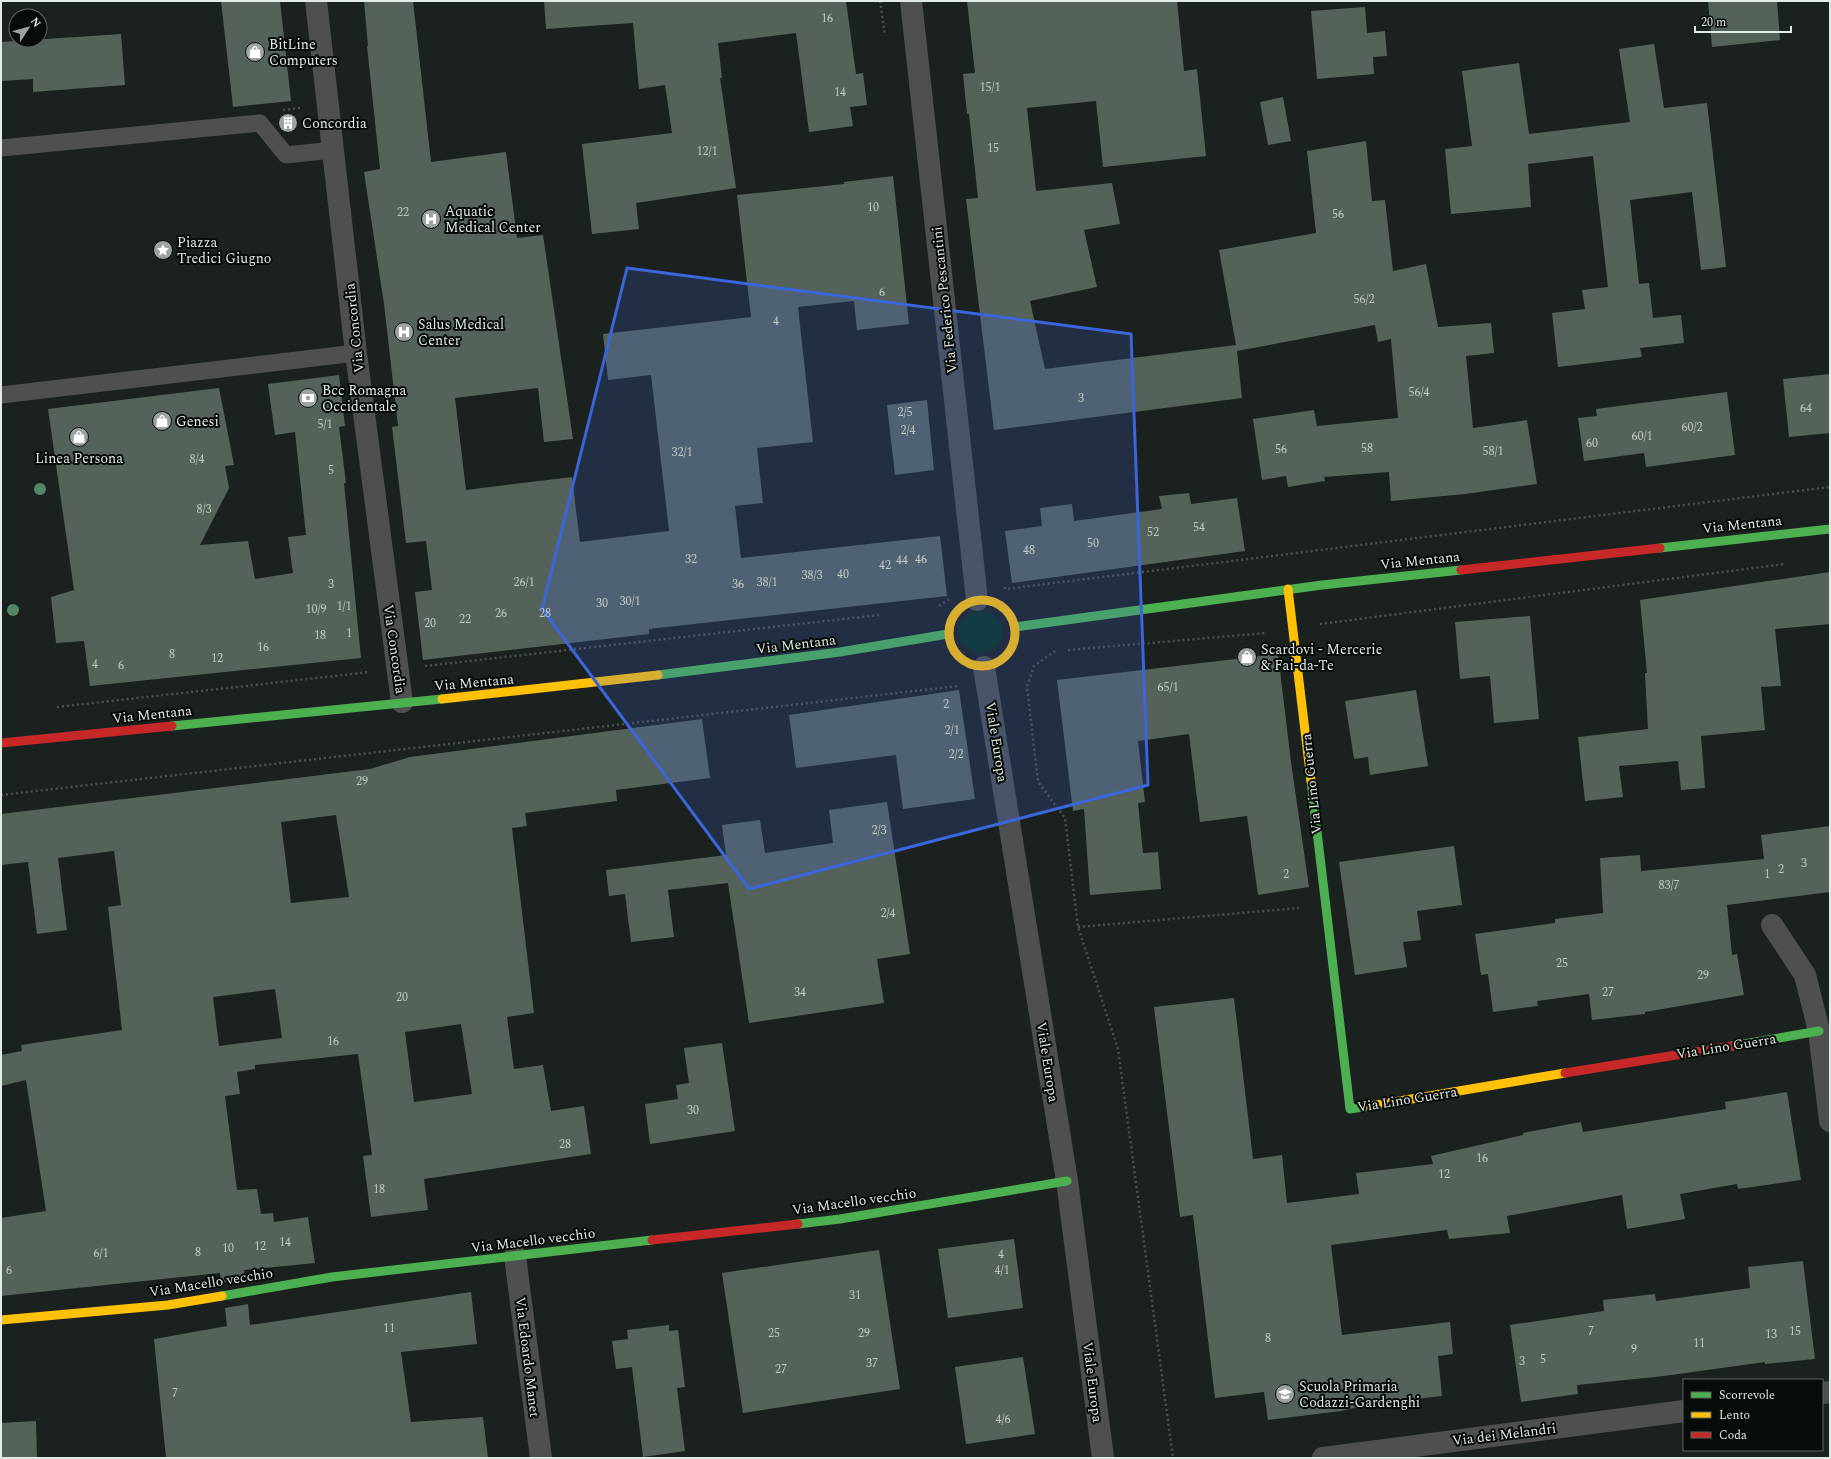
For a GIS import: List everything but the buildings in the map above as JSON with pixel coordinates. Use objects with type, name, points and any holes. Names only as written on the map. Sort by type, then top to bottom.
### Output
[{"type":"street","name":"Via Concordia","points":[[316,1],[356,353],[402,702]]},
{"type":"street","name":"Via Federico Pescantini","points":[[911,1],[977,600]]},
{"type":"street","name":"Via Mentana","points":[[1015,627],[1288,589],[1830,529]]},
{"type":"street","name":"Via Lino Guerra","points":[[1288,589],[1350,1109],[1819,1031]]},
{"type":"street","points":[[977,600],[987,600],[1002,606],[1012,618],[1015,627],[1015,637],[1008,654],[1002,660],[984,666],[974,666],[964,661],[956,654],[950,645],[948,634],[949,625],[960,608],[977,600]]},
{"type":"street","name":"Via Mentana","points":[[1,743],[402,702],[511,693],[877,648],[948,634]]},
{"type":"street","name":"Viale Europa","points":[[984,666],[1067,1181],[1103,1458]]},
{"type":"street","points":[[1772,926],[1805,975],[1819,1031],[1830,1121]]},
{"type":"street","name":"Via Macello vecchio","points":[[1,1320],[168,1305],[332,1277],[840,1219],[1067,1181]]},
{"type":"street","name":"Via Edoardo Manet","points":[[515,1256],[541,1458]]},
{"type":"street","name":"Via dei Melandri","points":[[1323,1458],[1683,1411]]},
{"type":"lane","points":[[1,148],[260,123],[286,155],[333,150]]},
{"type":"lane","points":[[1,395],[356,353]]},
{"type":"path","points":[[1005,589],[1830,487]]},
{"type":"path","points":[[1172,1458],[1118,1049],[1078,927],[1065,818],[1038,782],[1027,686],[1034,666],[1054,651],[1294,631],[1328,622],[1791,564]]},
{"type":"path","points":[[935,609],[950,598]]},
{"type":"path","points":[[56,707],[886,615]]},
{"type":"path","points":[[1,795],[960,686]]},
{"type":"path","points":[[1078,927],[1325,906]]},
{"type":"highlighted area","points":[[627,268],[1131,334],[1148,785],[749,889],[542,609]]},
{"type":"green space","points":[[977,611],[985,611],[993,614],[999,620],[1002,632],[999,644],[993,650],[985,653],[977,653],[969,650],[963,644],[960,636],[960,628],[963,620],[969,614]]},
{"type":"traffic: fast","points":[[1660,548],[1830,529]]},
{"type":"traffic: fast","points":[[1015,627],[1322,585],[1461,570]]},
{"type":"traffic: fast","points":[[658,675],[840,652],[948,634]]},
{"type":"traffic: fast","points":[[172,726],[442,699]]},
{"type":"traffic: fast","points":[[1311,781],[1350,1109],[1370,1106]]},
{"type":"traffic: fast","points":[[1732,1046],[1819,1031]]},
{"type":"traffic: fast","points":[[798,1224],[840,1219],[1067,1181]]},
{"type":"traffic: fast","points":[[222,1296],[332,1277],[652,1240]]},
{"type":"traffic: slow","points":[[1288,589],[1311,781]]},
{"type":"traffic: slow","points":[[975,600],[989,600],[1001,605],[1010,614],[1015,626],[1015,633],[1013,646],[1006,657],[989,666],[975,666],[963,661],[954,652],[949,640],[949,626],[954,614],[963,605],[975,600]]},
{"type":"traffic: slow","points":[[442,699],[658,675]]},
{"type":"traffic: slow","points":[[1370,1106],[1565,1073]]},
{"type":"traffic: slow","points":[[1,1320],[168,1305],[222,1296]]},
{"type":"traffic: jam","points":[[1461,570],[1660,548]]},
{"type":"traffic: jam","points":[[1,743],[172,726]]},
{"type":"traffic: jam","points":[[1565,1073],[1732,1046]]},
{"type":"traffic: jam","points":[[652,1240],[798,1224]]},
{"type":"place","name":"BitLine Computers","points":[[255,52]]},
{"type":"place","name":"Concordia","points":[[288,123]]},
{"type":"place","name":"Aquatic Medical Center","points":[[431,219]]},
{"type":"place","name":"Piazza Tredici Giugno","points":[[163,250]]},
{"type":"place","name":"Salus Medical Center","points":[[404,332]]},
{"type":"place","name":"Bcc Romagna Occidentale","points":[[308,398]]},
{"type":"place","name":"Genesi","points":[[162,421]]},
{"type":"place","name":"Linea Persona","points":[[79,437]]},
{"type":"place","name":"Scardovi - Mercerie & Fai-da-Te","points":[[1247,657]]},
{"type":"place","name":"Scuola Primaria Codazzi-Gardenghi","points":[[1285,1394]]}]
